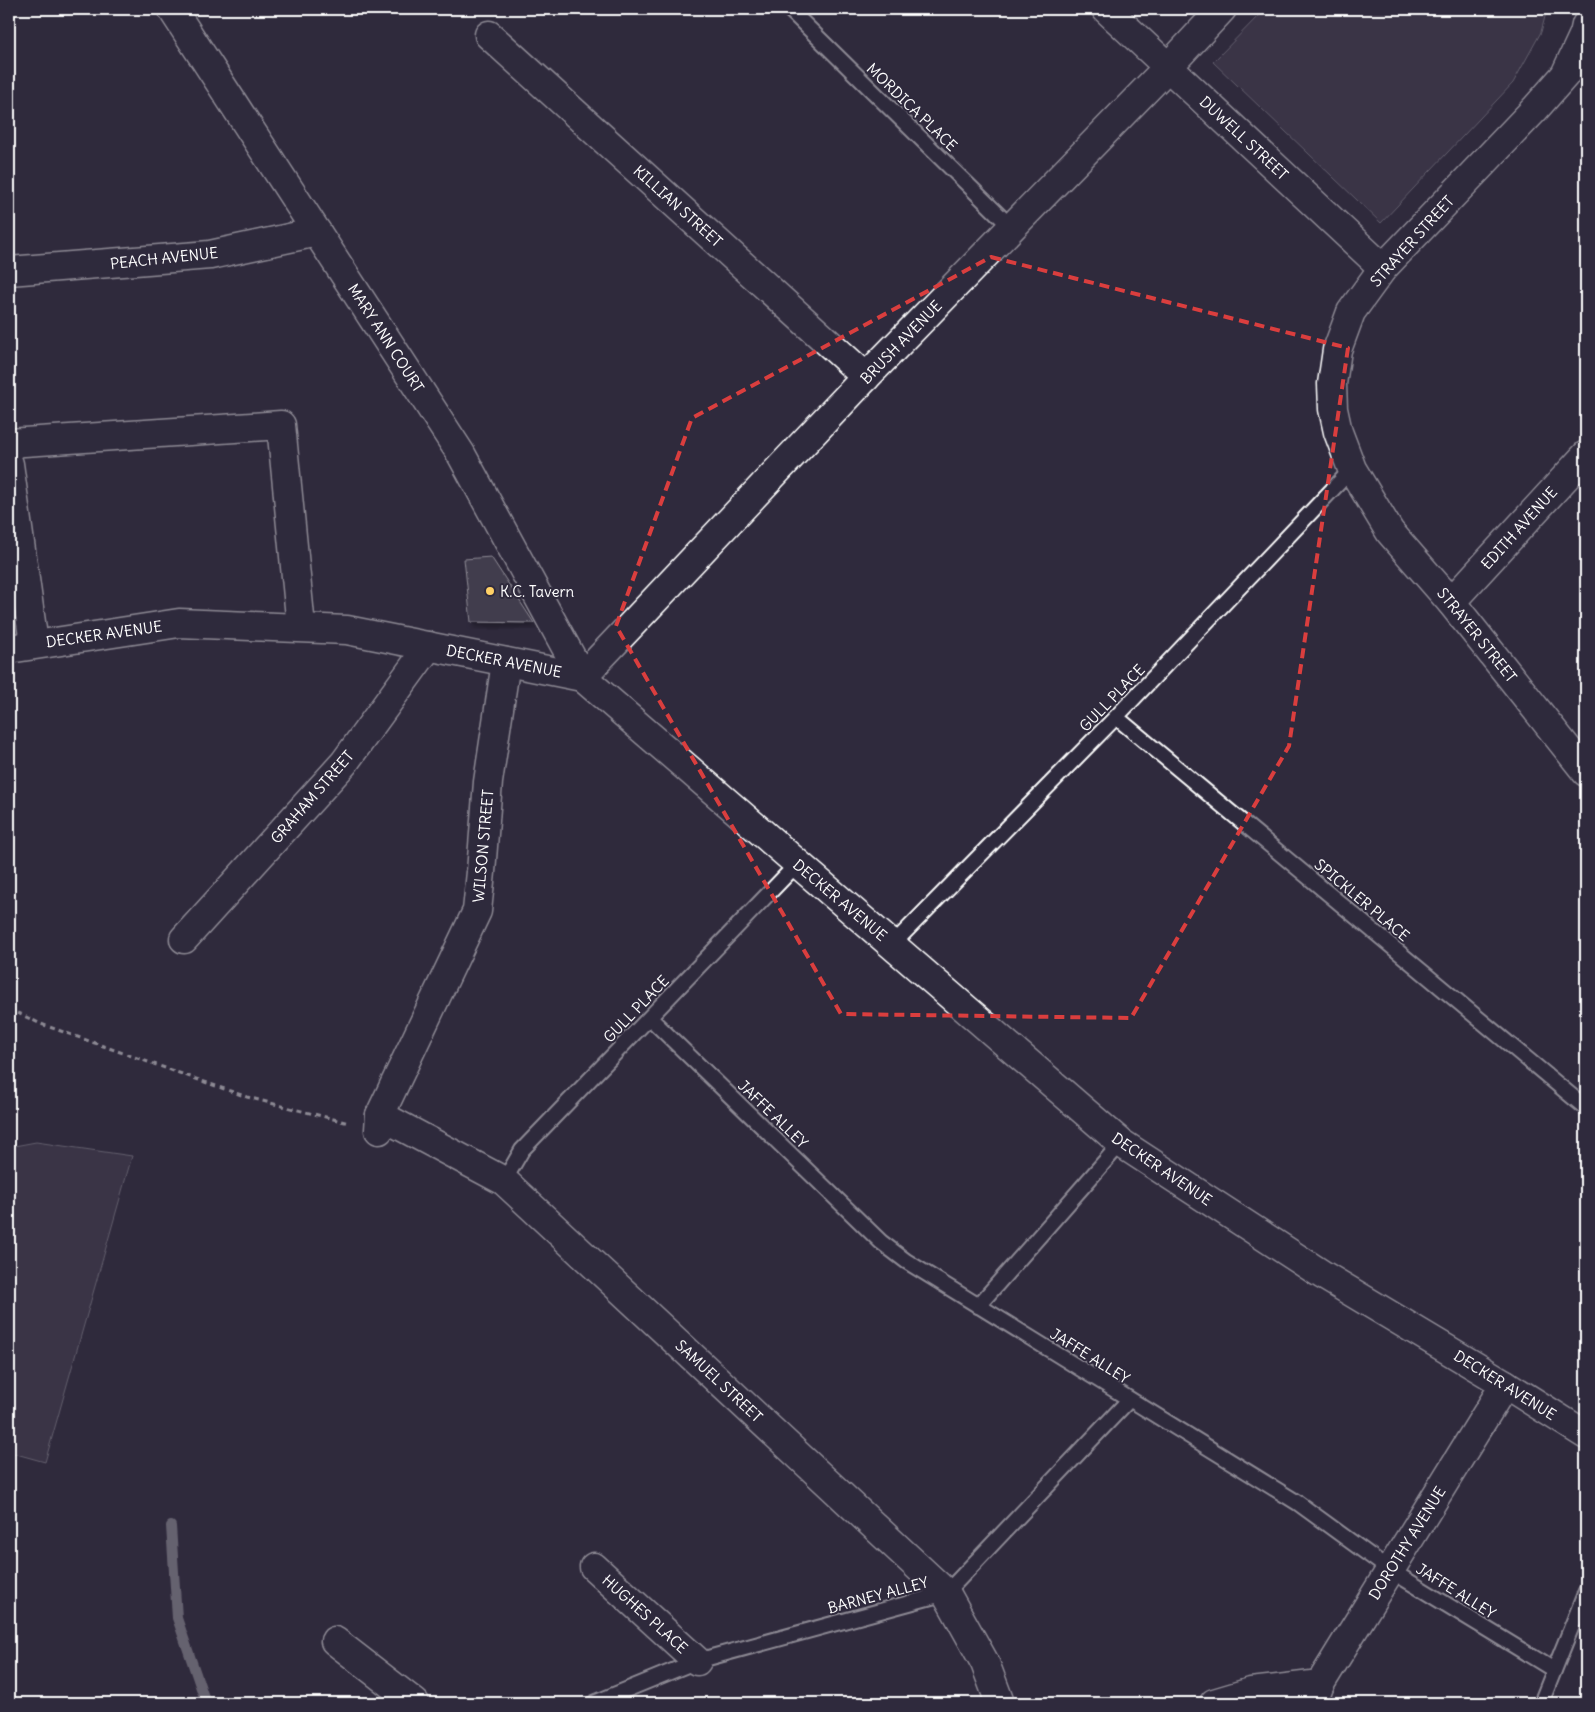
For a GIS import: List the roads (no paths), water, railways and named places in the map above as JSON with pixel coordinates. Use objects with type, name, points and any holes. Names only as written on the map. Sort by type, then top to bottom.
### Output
[{"type":"main road","name":"MARY ANN COURT","points":[[172,9],[461,454],[582,677]]},
{"type":"main road","name":"DUWELL STREET","points":[[1106,9],[1383,268]]},
{"type":"main road","name":"BRUSH AVENUE","points":[[582,677],[866,377],[1168,67],[1222,9]]},
{"type":"main road","name":"STRAYER STREET","points":[[1586,25],[1584,34],[1565,75],[1535,109],[1383,268],[1351,312],[1337,350],[1332,384],[1333,409],[1338,432],[1352,469],[1390,532],[1451,602],[1586,772]]},
{"type":"main road","name":"KILLIAN STREET","points":[[489,35],[866,377]]},
{"type":"main road","name":"PEACH AVENUE","points":[[9,271],[210,255],[317,232]]},
{"type":"main road","points":[[9,443],[281,425],[301,627]]},
{"type":"main road","name":"EDITH AVENUE","points":[[1451,602],[1586,455]]},
{"type":"main road","points":[[9,464],[22,646]]},
{"type":"main road","name":"DECKER AVENUE","points":[[22,646],[180,622],[301,627],[347,630],[582,677],[1121,1144],[1323,1274],[1586,1435]]},
{"type":"main road","name":"GRAHAM STREET","points":[[184,939],[344,763],[430,646]]},
{"type":"main road","name":"WILSON STREET","points":[[379,1123],[476,910],[482,872],[488,782],[506,662]]},
{"type":"main road","name":"SAMUEL STREET","points":[[379,1123],[504,1181],[946,1593],[985,1663],[1000,1703]]},
{"type":"main road","name":"DOROTHY AVENUE","points":[[1316,1694],[1505,1384]]},
{"type":"main road","name":"HUGHES PLACE","points":[[594,1567],[697,1661]]},
{"type":"main road","points":[[335,1641],[415,1703]]},
{"type":"main road","points":[[1214,1703],[1251,1692],[1316,1694]]},
{"type":"lane","name":"MORDICA PLACE","points":[[789,9],[1012,228]]},
{"type":"lane","name":"GULL PLACE","points":[[892,944],[1116,718],[1352,469]]},
{"type":"lane","name":"SPICKLER PLACE","points":[[1116,718],[1586,1108]]},
{"type":"lane","name":"GULL PLACE","points":[[504,1181],[522,1150],[797,864]]},
{"type":"lane","name":"JAFFE ALLEY","points":[[650,1018],[881,1242],[906,1261],[1298,1503],[1390,1570],[1554,1670]]},
{"type":"lane","points":[[978,1306],[1121,1144]]},
{"type":"lane","name":"BARNEY ALLEY","points":[[594,1703],[697,1661],[946,1593],[1129,1400]]},
{"type":"lane","points":[[1541,1703],[1586,1591]]},
{"type":"waterway","points":[[171,1526],[177,1618],[206,1703]]},
{"type":"place","name":"K.C. Tavern","points":[[490,591]]}]
